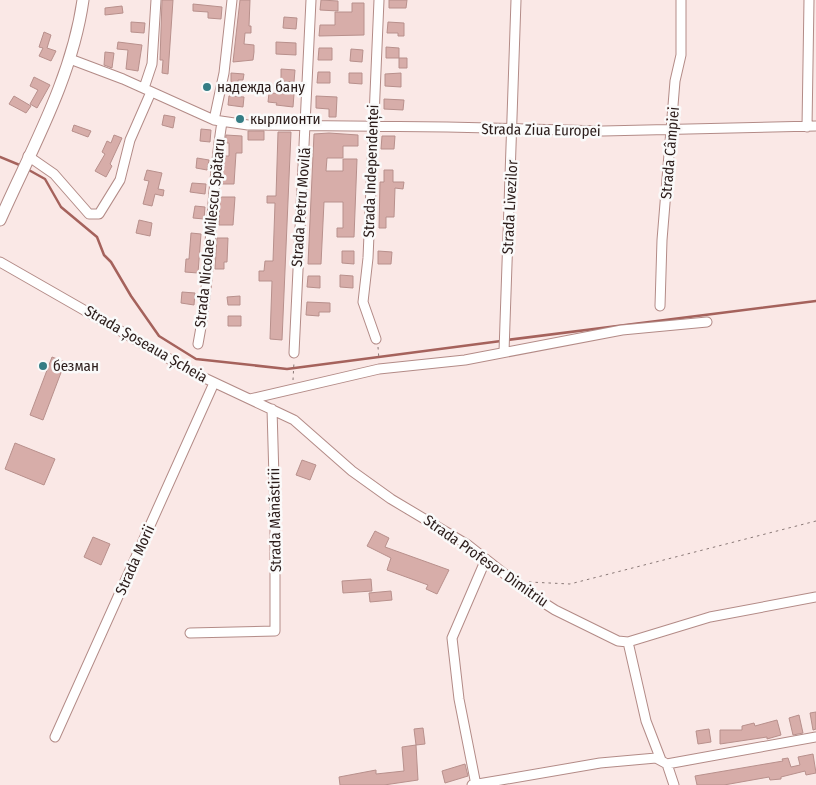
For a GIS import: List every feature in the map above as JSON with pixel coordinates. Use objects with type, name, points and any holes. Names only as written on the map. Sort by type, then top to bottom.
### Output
[{"type":"main road","points":[[0,220],[63,81],[70,59],[83,0]]},
{"type":"street","points":[[26,162],[54,174],[89,214],[99,214],[120,180],[130,140],[148,90],[152,64],[156,0]]},
{"type":"street","name":"Strada Nicolae Milescu Spătaru","points":[[198,344],[204,315],[218,121],[232,0]]},
{"type":"street","name":"Strada Petru Movilă","points":[[294,358],[311,0]]},
{"type":"street","name":"Strada Independenței","points":[[376,339],[363,302],[378,0]]},
{"type":"street","name":"Strada Livezilor","points":[[505,348],[514,130],[516,0]]},
{"type":"street","name":"Strada Câmpiei","points":[[660,306],[662,240],[675,81],[681,55],[681,0]]},
{"type":"street","points":[[809,0],[812,127]]},
{"type":"street","points":[[70,59],[148,90],[218,121]]},
{"type":"street","name":"Strada Ziua Europei","points":[[218,121],[266,125],[603,131],[672,128],[812,127]]},
{"type":"street","name":"Strada Șoseaua Șcheia","points":[[0,262],[214,383],[294,420]]},
{"type":"street","points":[[250,398],[379,369],[465,360],[505,348],[622,330],[707,322]]},
{"type":"street","name":"Strada Morii","points":[[55,737],[214,383]]},
{"type":"street","name":"Strada Mănăstirii","points":[[190,633],[275,631],[275,513],[272,409]]},
{"type":"street","name":"Strada Profesor Dimitriu","points":[[294,420],[352,471],[391,499],[424,517],[486,559],[530,594],[555,610],[618,641],[628,642]]},
{"type":"street","points":[[476,785],[459,699],[452,638],[486,559]]},
{"type":"street","points":[[674,785],[646,722],[628,642],[710,617],[816,597]]},
{"type":"street","points":[[472,785],[600,764],[656,758],[664,762],[816,737]]},
{"type":"path","points":[[378,351],[379,361]]},
{"type":"path","points":[[293,373],[294,358]]},
{"type":"path","points":[[516,581],[570,584],[816,521]]},
{"type":"building","points":[[162,0],[173,0],[168,74],[162,73],[163,60],[160,60]]},
{"type":"building","points":[[240,0],[250,0],[249,26],[251,26],[251,33],[245,33],[244,44],[254,45],[254,52],[253,60],[233,62]]},
{"type":"building","points":[[321,0],[338,1],[338,11],[320,10]]},
{"type":"building","points":[[389,0],[407,0],[406,8],[389,8]]},
{"type":"building","points":[[352,3],[364,3],[364,35],[319,36],[320,25],[335,25],[335,12],[352,12]]},
{"type":"building","points":[[193,4],[222,7],[221,19],[208,18],[208,12],[193,11]]},
{"type":"building","points":[[122,6],[123,13],[105,15],[105,8]]},
{"type":"building","points":[[284,17],[297,18],[296,29],[283,28]]},
{"type":"building","points":[[131,22],[145,23],[144,33],[131,32]]},
{"type":"building","points":[[388,22],[404,23],[404,36],[398,36],[398,33],[387,33]]},
{"type":"building","points":[[44,32],[51,35],[47,48],[56,51],[51,61],[39,56],[43,48],[39,47]]},
{"type":"building","points":[[118,42],[142,45],[138,71],[126,69],[128,50],[117,49]]},
{"type":"building","points":[[276,42],[296,43],[296,55],[276,54]]},
{"type":"building","points":[[386,47],[399,48],[399,58],[386,58]]},
{"type":"building","points":[[319,48],[332,48],[332,60],[318,60]]},
{"type":"building","points":[[351,49],[363,50],[362,62],[350,61]]},
{"type":"building","points":[[105,52],[114,53],[112,68],[104,65]]},
{"type":"building","points":[[399,58],[407,58],[407,68],[399,68]]},
{"type":"building","points":[[281,69],[295,70],[294,82],[281,81]]},
{"type":"building","points":[[318,72],[330,72],[330,83],[317,83]]},
{"type":"building","points":[[231,73],[244,74],[243,80],[238,80],[238,85],[231,84]]},
{"type":"building","points":[[349,73],[362,73],[362,84],[349,83]]},
{"type":"building","points":[[401,73],[401,87],[385,86],[385,74]]},
{"type":"building","points":[[34,77],[50,85],[37,108],[30,104],[38,90],[30,86]]},
{"type":"building","points":[[269,93],[294,94],[293,107],[268,102]]},
{"type":"building","points":[[14,96],[31,106],[26,113],[9,104]]},
{"type":"building","points":[[229,96],[244,97],[243,107],[228,105]]},
{"type":"building","points":[[316,96],[337,97],[336,117],[329,117],[329,109],[316,108]]},
{"type":"building","points":[[384,99],[404,100],[403,110],[384,109]]},
{"type":"building","points":[[164,115],[175,117],[173,128],[162,125]]},
{"type":"building","points":[[74,125],[91,131],[88,137],[72,131]]},
{"type":"building","points":[[201,129],[211,130],[210,142],[200,141]]},
{"type":"building","points":[[248,131],[264,131],[264,140],[248,140]]},
{"type":"building","points":[[278,132],[291,132],[282,340],[270,339],[272,281],[259,281],[259,271],[264,271],[265,261],[273,261],[275,203],[267,203],[267,196],[276,196]]},
{"type":"building","points":[[314,134],[358,135],[358,146],[343,146],[343,158],[327,158],[326,171],[343,171],[343,159],[357,159],[354,237],[337,237],[337,228],[343,228],[343,202],[324,202],[321,264],[308,264]]},
{"type":"building","points":[[114,135],[122,138],[106,177],[95,171],[105,154],[102,152],[107,141],[111,143]]},
{"type":"building","points":[[226,135],[242,136],[242,153],[236,153],[234,184],[221,184],[224,156],[229,156],[229,143],[225,143]]},
{"type":"building","points":[[382,136],[395,136],[394,149],[381,149]]},
{"type":"building","points":[[197,158],[209,160],[207,170],[196,168]]},
{"type":"building","points":[[147,170],[162,173],[158,189],[164,190],[163,196],[155,194],[152,206],[143,204],[149,181],[144,180]]},
{"type":"building","points":[[384,170],[393,170],[393,182],[404,182],[403,189],[395,188],[394,217],[386,217],[386,228],[379,228],[380,182],[384,182]]},
{"type":"building","points":[[192,183],[206,184],[205,194],[190,192]]},
{"type":"building","points":[[220,197],[235,197],[233,225],[219,225]]},
{"type":"building","points":[[195,206],[205,207],[204,219],[193,218]]},
{"type":"building","points":[[139,220],[152,223],[150,236],[136,233]]},
{"type":"building","points":[[191,233],[201,234],[198,273],[185,272],[186,259],[189,259]]},
{"type":"building","points":[[217,238],[228,238],[227,262],[224,262],[224,269],[215,269]]},
{"type":"building","points":[[342,251],[354,251],[354,264],[342,263]]},
{"type":"building","points":[[378,251],[392,252],[391,264],[378,264]]},
{"type":"building","points":[[340,275],[353,276],[353,288],[340,287]]},
{"type":"building","points":[[308,276],[320,276],[320,288],[307,287]]},
{"type":"building","points":[[182,292],[195,293],[194,305],[181,303]]},
{"type":"building","points":[[240,296],[240,305],[228,305],[227,297]]},
{"type":"building","points":[[307,302],[330,303],[330,312],[319,312],[319,316],[306,315]]},
{"type":"building","points":[[228,316],[241,316],[241,326],[228,326]]},
{"type":"building","points":[[52,357],[65,362],[43,420],[30,415]]},
{"type":"building","points":[[15,443],[55,459],[44,485],[5,469]]},
{"type":"building","points":[[302,460],[316,465],[310,480],[296,475]]},
{"type":"building","points":[[375,531],[389,538],[385,547],[449,570],[437,594],[426,589],[428,585],[387,570],[391,558],[367,546]]},
{"type":"building","points":[[93,537],[110,544],[101,565],[84,557]]},
{"type":"building","points":[[371,579],[372,591],[343,593],[342,581]]},
{"type":"building","points":[[391,591],[392,600],[370,602],[369,593]]},
{"type":"building","points":[[816,712],[816,729],[813,730],[810,713]]},
{"type":"building","points":[[799,715],[803,733],[793,735],[789,718]]},
{"type":"building","points":[[777,720],[781,735],[767,739],[767,737],[720,744],[720,730],[742,730],[742,726],[754,723],[755,726]]},
{"type":"building","points":[[423,728],[425,744],[416,745],[414,729]]},
{"type":"building","points":[[709,729],[711,742],[698,744],[696,731]]},
{"type":"building","points":[[416,745],[418,780],[384,785],[340,785],[339,777],[376,770],[376,774],[404,771],[402,747]]},
{"type":"building","points":[[813,754],[816,773],[806,775],[805,771],[781,777],[781,779],[770,780],[769,777],[724,785],[697,785],[695,776],[783,761],[782,759],[788,758],[791,767],[800,765],[798,757]]},
{"type":"building","points":[[465,764],[468,776],[445,783],[442,771]]},
{"type":"waterway","points":[[0,157],[22,166]]},
{"type":"waterway","points":[[27,169],[45,179],[61,207],[97,237],[104,255],[111,262],[131,296],[159,336],[196,359],[287,369],[501,341]]},
{"type":"waterway","points":[[507,340],[816,301]]},
{"type":"place","name":"надежда бану","points":[[207,87]]},
{"type":"place","name":"кырлионти","points":[[240,119]]},
{"type":"place","name":"безман","points":[[43,366]]}]
